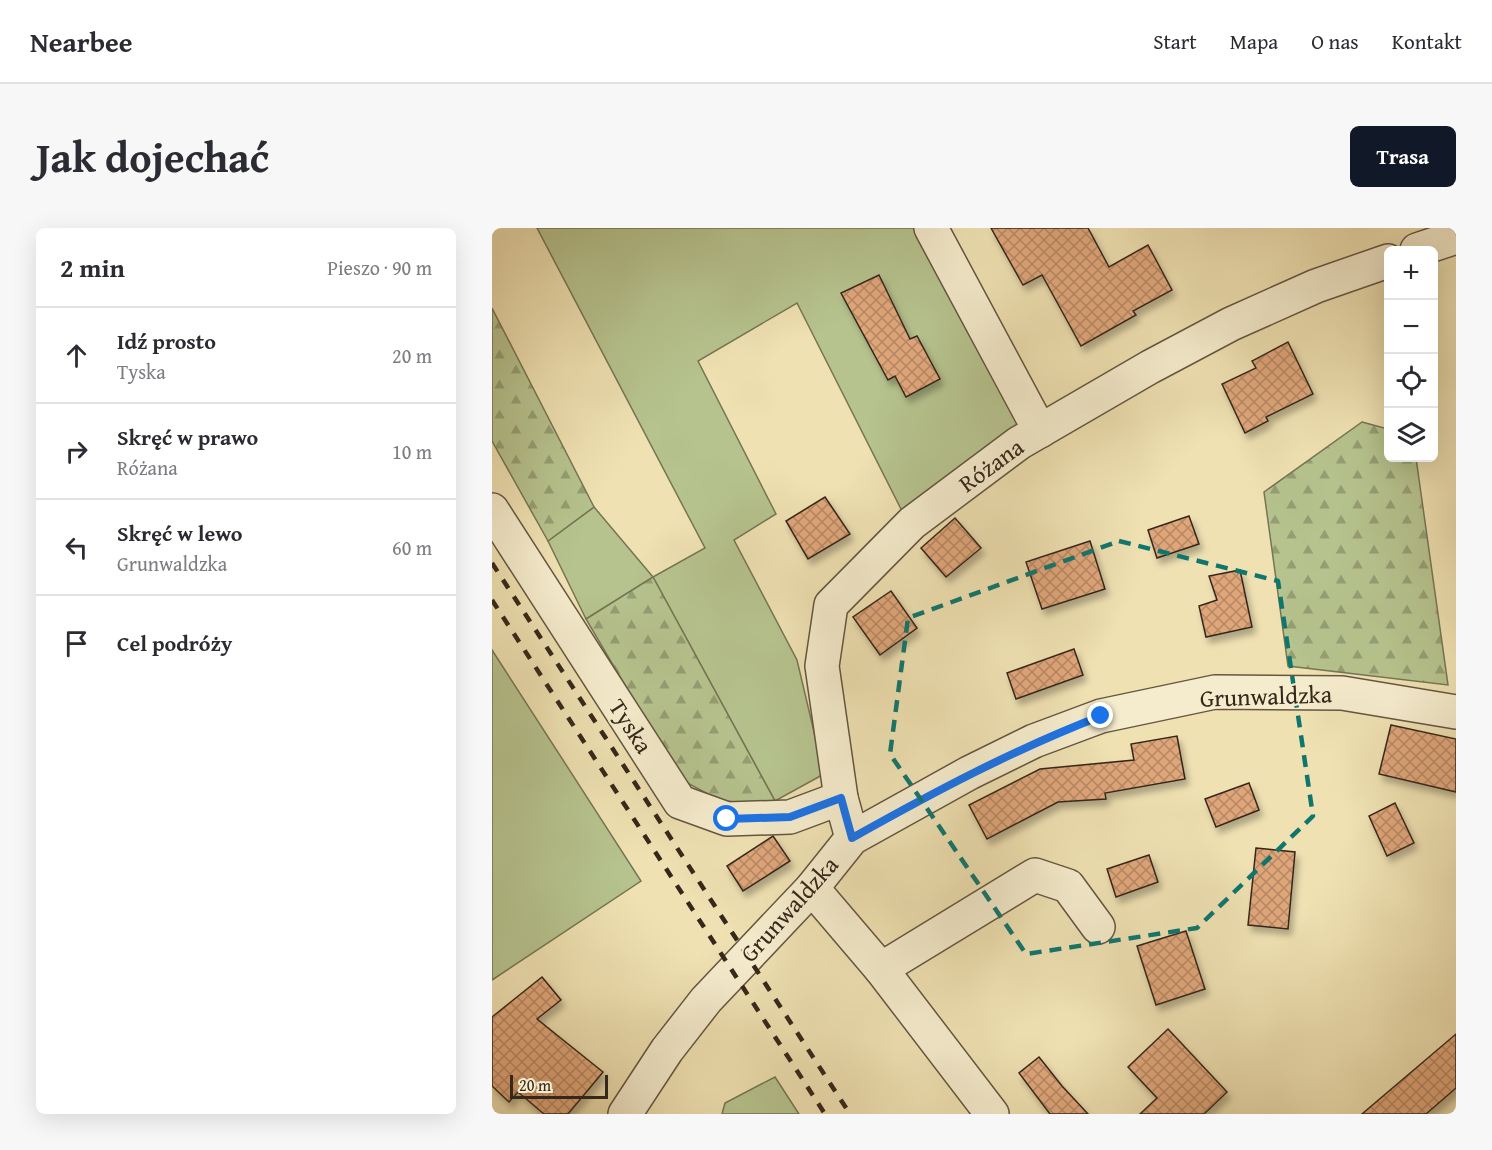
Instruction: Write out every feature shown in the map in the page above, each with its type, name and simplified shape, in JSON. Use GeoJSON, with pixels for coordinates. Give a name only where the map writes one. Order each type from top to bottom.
{"type":"FeatureCollection","features":[{"type":"Feature","properties":{"kind":"street"},"geometry":{"type":"LineString","coordinates":[[931,228],[1040,431]]}},
{"type":"Feature","properties":{"kind":"street"},"geometry":{"type":"LineString","coordinates":[[1429,246],[1456,237]]}},
{"type":"Feature","properties":{"kind":"street","name":"Różana"},"geometry":{"type":"LineString","coordinates":[[852,838],[841,798],[822,666],[831,605],[912,523],[1019,443],[1150,367],[1231,324],[1316,286],[1384,263]]}},
{"type":"Feature","properties":{"kind":"street","name":"Tyska"},"geometry":{"type":"LineString","coordinates":[[492,510],[680,802],[727,819],[790,817],[841,798]]}},
{"type":"Feature","properties":{"kind":"street","name":"Grunwaldzka"},"geometry":{"type":"LineString","coordinates":[[625,1114],[668,1050],[706,1000],[812,888],[852,838],[969,773],[1034,741],[1101,716],[1215,692],[1342,693],[1456,712]]}},
{"type":"Feature","properties":{"kind":"street"},"geometry":{"type":"LineString","coordinates":[[881,969],[1035,875],[1068,886],[1098,927]]}},
{"type":"Feature","properties":{"kind":"street"},"geometry":{"type":"LineString","coordinates":[[812,888],[881,969],[992,1114]]}},
{"type":"Feature","properties":{"kind":"highlighted area"},"geometry":{"type":"Polygon","coordinates":[[[1119,541],[1278,581],[1313,816],[1197,928],[1026,954],[890,754],[908,618],[1119,541]]]}},
{"type":"Feature","properties":{"kind":"green space"},"geometry":{"type":"Polygon","coordinates":[[[537,228],[924,228],[1023,422],[903,513],[797,303],[698,361],[776,514],[734,540],[797,660],[824,774],[775,801],[653,577],[705,548],[537,228]]]}},
{"type":"Feature","properties":{"kind":"green space"},"geometry":{"type":"Polygon","coordinates":[[[492,308],[594,507],[548,541],[492,441],[492,308]]]}},
{"type":"Feature","properties":{"kind":"green space"},"geometry":{"type":"Polygon","coordinates":[[[1362,422],[1384,428],[1384,462],[1417,462],[1448,685],[1288,666],[1264,492],[1362,422]]]}},
{"type":"Feature","properties":{"kind":"green space"},"geometry":{"type":"Polygon","coordinates":[[[594,507],[653,577],[586,619],[548,541],[594,507]]]}},
{"type":"Feature","properties":{"kind":"green space"},"geometry":{"type":"Polygon","coordinates":[[[653,577],[775,801],[730,806],[680,779],[586,619],[653,577]]]}},
{"type":"Feature","properties":{"kind":"green space"},"geometry":{"type":"Polygon","coordinates":[[[492,650],[641,881],[492,980],[492,650]]]}},
{"type":"Feature","properties":{"kind":"green space"},"geometry":{"type":"Polygon","coordinates":[[[775,1077],[799,1114],[722,1114],[725,1103],[775,1077]]]}},
{"type":"Feature","properties":{"kind":"building"},"geometry":{"type":"Polygon","coordinates":[[[991,228],[1088,228],[1109,267],[1148,245],[1172,290],[1133,311],[1136,315],[1081,346],[1042,275],[1023,285],[991,228]]]}},
{"type":"Feature","properties":{"kind":"building"},"geometry":{"type":"Polygon","coordinates":[[[879,275],[910,339],[917,336],[940,379],[906,397],[895,376],[888,380],[841,293],[879,275]]]}},
{"type":"Feature","properties":{"kind":"building"},"geometry":{"type":"Polygon","coordinates":[[[1288,342],[1313,394],[1266,417],[1268,421],[1245,433],[1222,384],[1256,368],[1252,361],[1288,342]]]}},
{"type":"Feature","properties":{"kind":"building"},"geometry":{"type":"Polygon","coordinates":[[[825,497],[850,534],[808,559],[786,521],[825,497]]]}},
{"type":"Feature","properties":{"kind":"building"},"geometry":{"type":"Polygon","coordinates":[[[1189,516],[1199,544],[1157,558],[1148,530],[1189,516]]]}},
{"type":"Feature","properties":{"kind":"building"},"geometry":{"type":"Polygon","coordinates":[[[955,518],[981,548],[946,577],[921,548],[955,518]]]}},
{"type":"Feature","properties":{"kind":"building"},"geometry":{"type":"Polygon","coordinates":[[[1090,541],[1105,589],[1042,609],[1026,562],[1090,541]]]}},
{"type":"Feature","properties":{"kind":"building"},"geometry":{"type":"Polygon","coordinates":[[[1240,570],[1252,627],[1206,637],[1199,606],[1217,600],[1209,576],[1240,570]]]}},
{"type":"Feature","properties":{"kind":"building"},"geometry":{"type":"Polygon","coordinates":[[[891,591],[917,628],[880,655],[853,617],[891,591]]]}},
{"type":"Feature","properties":{"kind":"building"},"geometry":{"type":"Polygon","coordinates":[[[1074,649],[1083,675],[1016,699],[1007,673],[1074,649]]]}},
{"type":"Feature","properties":{"kind":"building"},"geometry":{"type":"Polygon","coordinates":[[[1391,725],[1456,739],[1456,792],[1379,774],[1391,725]]]}},
{"type":"Feature","properties":{"kind":"building"},"geometry":{"type":"Polygon","coordinates":[[[1177,736],[1185,779],[1105,793],[1106,799],[1058,802],[987,839],[969,805],[1040,769],[1134,760],[1131,744],[1177,736]]]}},
{"type":"Feature","properties":{"kind":"building"},"geometry":{"type":"Polygon","coordinates":[[[1249,783],[1259,810],[1216,827],[1205,799],[1249,783]]]}},
{"type":"Feature","properties":{"kind":"building"},"geometry":{"type":"Polygon","coordinates":[[[1395,803],[1414,843],[1387,856],[1369,816],[1395,803]]]}},
{"type":"Feature","properties":{"kind":"building"},"geometry":{"type":"Polygon","coordinates":[[[773,836],[790,861],[743,891],[727,866],[773,836]]]}},
{"type":"Feature","properties":{"kind":"building"},"geometry":{"type":"Polygon","coordinates":[[[1256,848],[1295,852],[1288,929],[1248,925],[1256,848]]]}},
{"type":"Feature","properties":{"kind":"building"},"geometry":{"type":"Polygon","coordinates":[[[1149,855],[1158,882],[1116,897],[1107,869],[1149,855]]]}},
{"type":"Feature","properties":{"kind":"building"},"geometry":{"type":"Polygon","coordinates":[[[1186,931],[1205,989],[1156,1005],[1137,946],[1186,931]]]}},
{"type":"Feature","properties":{"kind":"building"},"geometry":{"type":"Polygon","coordinates":[[[542,977],[561,1000],[537,1019],[603,1072],[568,1114],[544,1114],[518,1092],[509,1102],[492,1086],[492,1017],[542,977]]]}},
{"type":"Feature","properties":{"kind":"building"},"geometry":{"type":"Polygon","coordinates":[[[1168,1029],[1227,1092],[1204,1114],[1140,1114],[1157,1098],[1128,1067],[1168,1029]]]}},
{"type":"Feature","properties":{"kind":"building"},"geometry":{"type":"Polygon","coordinates":[[[1456,1034],[1456,1088],[1426,1114],[1362,1114],[1456,1034]]]}},
{"type":"Feature","properties":{"kind":"building"},"geometry":{"type":"Polygon","coordinates":[[[1039,1057],[1088,1114],[1050,1114],[1019,1073],[1039,1057]]]}},
{"type":"Feature","properties":{"kind":"railway"},"geometry":{"type":"LineString","coordinates":[[492,563],[850,1114]]}},
{"type":"Feature","properties":{"kind":"railway"},"geometry":{"type":"LineString","coordinates":[[492,600],[825,1114]]}},
{"type":"Feature","properties":{"kind":"route"},"geometry":{"type":"LineString","coordinates":[[727,819],[790,817],[841,798],[852,838],[969,773],[1034,741],[1101,716]]}}]}
